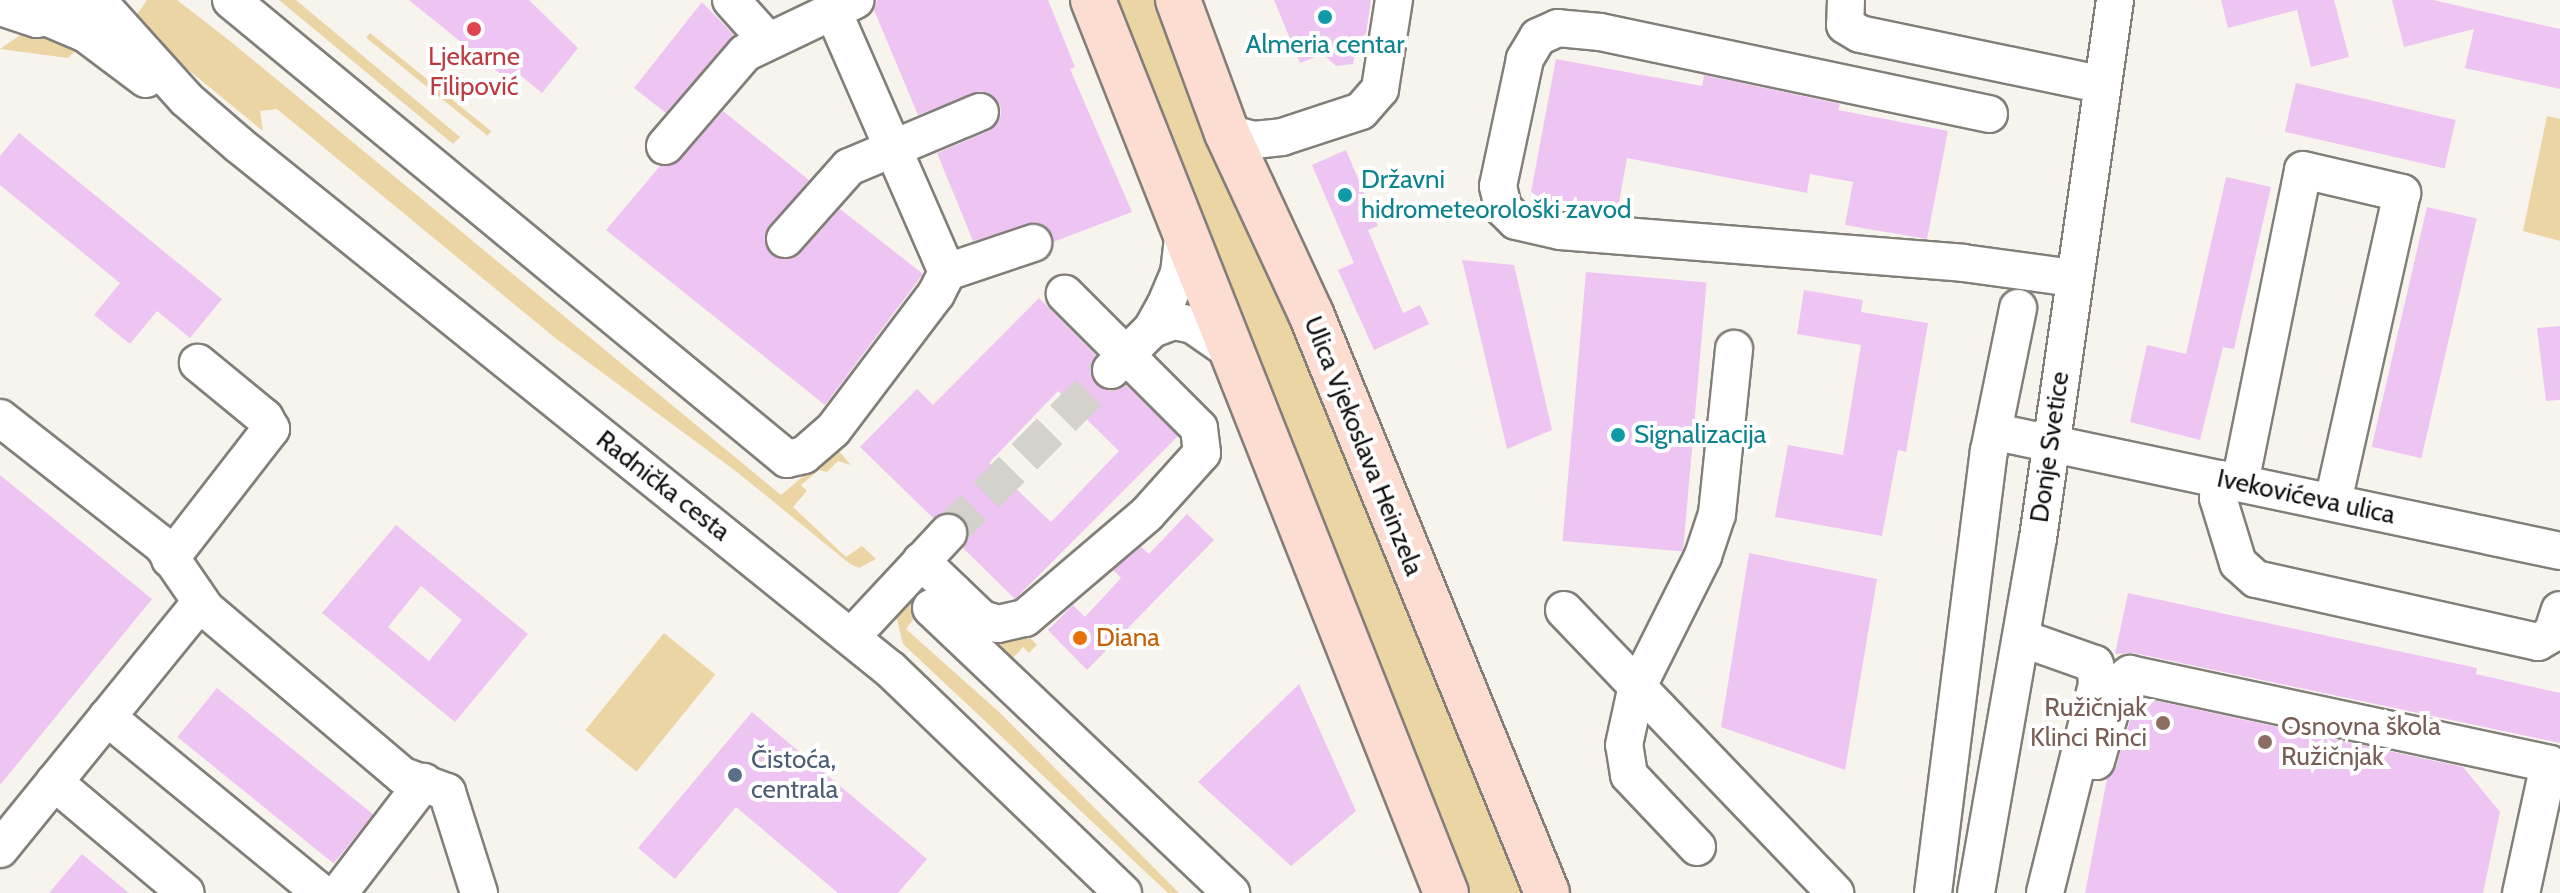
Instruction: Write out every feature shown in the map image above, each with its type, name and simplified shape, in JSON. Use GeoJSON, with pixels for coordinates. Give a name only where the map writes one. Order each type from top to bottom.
{"type":"FeatureCollection","features":[{"type":"Feature","properties":{"kind":"main road"},"geometry":{"type":"LineString","coordinates":[[1093,0],[1446,893]]}},
{"type":"Feature","properties":{"kind":"main road","name":"Ulica Vjekoslava Heinzela"},"geometry":{"type":"LineString","coordinates":[[1178,0],[1227,133],[1311,314],[1547,893]]}},
{"type":"Feature","properties":{"kind":"street"},"geometry":{"type":"LineString","coordinates":[[18,20],[82,0]]}},
{"type":"Feature","properties":{"kind":"street","name":"Radnička cesta"},"geometry":{"type":"LineString","coordinates":[[97,0],[186,99],[392,270],[852,636],[1123,893]]}},
{"type":"Feature","properties":{"kind":"street"},"geometry":{"type":"LineString","coordinates":[[231,0],[787,459],[804,455],[833,430],[936,294],[947,272],[1033,243]]}},
{"type":"Feature","properties":{"kind":"street"},"geometry":{"type":"LineString","coordinates":[[731,0],[767,40]]}},
{"type":"Feature","properties":{"kind":"street"},"geometry":{"type":"LineString","coordinates":[[1227,133],[1254,140],[1282,137],[1361,111],[1380,89],[1394,0]]}},
{"type":"Feature","properties":{"kind":"street"},"geometry":{"type":"LineString","coordinates":[[1846,0],[1845,25],[1860,34],[2100,84]]}},
{"type":"Feature","properties":{"kind":"street","name":"Donje Svetice"},"geometry":{"type":"LineString","coordinates":[[1976,893],[2052,443],[2100,84],[2115,0]]}},
{"type":"Feature","properties":{"kind":"street"},"geometry":{"type":"LineString","coordinates":[[665,146],[745,53],[845,5],[896,147],[947,272]]}},
{"type":"Feature","properties":{"kind":"street","name":"Radnička cesta"},"geometry":{"type":"LineString","coordinates":[[18,20],[75,27],[136,73],[186,99]]}},
{"type":"Feature","properties":{"kind":"street"},"geometry":{"type":"LineString","coordinates":[[1989,114],[1600,32],[1558,28],[1538,37],[1525,59],[1498,186],[1503,208],[1516,221],[1560,231],[1963,263],[2073,278]]}},
{"type":"Feature","properties":{"kind":"street"},"geometry":{"type":"LineString","coordinates":[[785,239],[835,177],[896,147],[980,112]]}},
{"type":"Feature","properties":{"kind":"street"},"geometry":{"type":"LineString","coordinates":[[2333,502],[2402,193],[2303,170],[2230,481],[2218,498],[2238,563],[2256,579],[2538,642],[2552,634],[2560,610]]}},
{"type":"Feature","properties":{"kind":"street"},"geometry":{"type":"LineString","coordinates":[[1119,362],[1152,329],[1179,273],[1184,229]]}},
{"type":"Feature","properties":{"kind":"street"},"geometry":{"type":"LineString","coordinates":[[921,561],[982,619],[1009,624],[1031,614],[1180,481],[1202,453],[1204,440],[1119,362],[1065,294]]}},
{"type":"Feature","properties":{"kind":"street"},"geometry":{"type":"LineString","coordinates":[[1933,893],[1989,451],[1996,432],[2018,308]]}},
{"type":"Feature","properties":{"kind":"street"},"geometry":{"type":"LineString","coordinates":[[1152,329],[1174,321],[1193,325],[1233,353]]}},
{"type":"Feature","properties":{"kind":"street"},"geometry":{"type":"LineString","coordinates":[[1697,847],[1629,775],[1624,745],[1636,690],[1703,556],[1717,514],[1734,349]]}},
{"type":"Feature","properties":{"kind":"street"},"geometry":{"type":"LineString","coordinates":[[170,559],[271,429],[265,418],[198,363]]}},
{"type":"Feature","properties":{"kind":"street"},"geometry":{"type":"LineString","coordinates":[[0,418],[162,545],[201,602],[403,776],[447,792],[479,893]]}},
{"type":"Feature","properties":{"kind":"street","name":"Ivekovićeva ulica"},"geometry":{"type":"LineString","coordinates":[[1996,432],[2560,551]]}},
{"type":"Feature","properties":{"kind":"street"},"geometry":{"type":"LineString","coordinates":[[852,636],[948,533]]}},
{"type":"Feature","properties":{"kind":"street"},"geometry":{"type":"LineString","coordinates":[[0,849],[201,602]]}},
{"type":"Feature","properties":{"kind":"street"},"geometry":{"type":"LineString","coordinates":[[931,608],[1231,893]]}},
{"type":"Feature","properties":{"kind":"street"},"geometry":{"type":"LineString","coordinates":[[1564,610],[1636,690],[1835,893]]}},
{"type":"Feature","properties":{"kind":"street"},"geometry":{"type":"LineString","coordinates":[[2021,638],[2095,664],[2097,684],[2045,893]]}},
{"type":"Feature","properties":{"kind":"street"},"geometry":{"type":"LineString","coordinates":[[2080,758],[2096,761],[2119,682],[2130,674],[2549,764],[2521,893]]}},
{"type":"Feature","properties":{"kind":"street"},"geometry":{"type":"LineString","coordinates":[[107,717],[321,893]]}},
{"type":"Feature","properties":{"kind":"street"},"geometry":{"type":"LineString","coordinates":[[54,782],[186,893]]}},
{"type":"Feature","properties":{"kind":"street"},"geometry":{"type":"LineString","coordinates":[[339,893],[424,782]]}},
{"type":"Feature","properties":{"kind":"shaded area"},"geometry":{"type":"Polygon","coordinates":[[[147,0],[177,0],[230,41],[781,495],[836,448],[851,465],[838,461],[827,472],[819,470],[801,485],[807,491],[793,507],[846,557],[862,546],[876,559],[859,568],[850,564],[737,472],[554,337],[277,109],[260,111],[263,131],[131,23],[147,0]]]}},
{"type":"Feature","properties":{"kind":"shaded area"},"geometry":{"type":"Polygon","coordinates":[[[279,0],[296,0],[460,137],[453,144],[279,0]]]}},
{"type":"Feature","properties":{"kind":"shaded area"},"geometry":{"type":"Polygon","coordinates":[[[1116,0],[1155,0],[1533,893],[1469,893],[1116,0]]]}},
{"type":"Feature","properties":{"kind":"shaded area"},"geometry":{"type":"Polygon","coordinates":[[[26,31],[80,46],[68,58],[0,49],[26,31]]]}},
{"type":"Feature","properties":{"kind":"shaded area"},"geometry":{"type":"Polygon","coordinates":[[[370,33],[491,131],[487,136],[366,38],[370,33]]]}},
{"type":"Feature","properties":{"kind":"shaded area"},"geometry":{"type":"Polygon","coordinates":[[[2547,116],[2560,119],[2560,241],[2523,231],[2547,116]]]}},
{"type":"Feature","properties":{"kind":"shaded area"},"geometry":{"type":"Polygon","coordinates":[[[918,589],[1021,629],[1037,645],[1029,653],[1023,647],[1010,661],[916,616],[906,629],[999,712],[1179,893],[1168,893],[903,644],[896,615],[918,589]]]}},
{"type":"Feature","properties":{"kind":"shaded area"},"geometry":{"type":"Polygon","coordinates":[[[664,633],[715,675],[637,772],[585,730],[664,633]]]}},
{"type":"Feature","properties":{"kind":"building"},"geometry":{"type":"Polygon","coordinates":[[[409,0],[529,0],[578,48],[542,93],[520,75],[513,84],[409,0]]]}},
{"type":"Feature","properties":{"kind":"building"},"geometry":{"type":"Polygon","coordinates":[[[877,0],[1048,0],[1075,67],[1070,69],[1132,212],[1053,242],[1047,228],[1036,222],[973,241],[937,153],[989,131],[1001,115],[1000,105],[982,91],[918,115],[874,10],[877,0]]]}},
{"type":"Feature","properties":{"kind":"building","name":"Almeria centar"},"geometry":{"type":"Polygon","coordinates":[[[1274,0],[1371,0],[1366,34],[1358,38],[1353,64],[1336,66],[1323,54],[1300,63],[1274,0]]]}},
{"type":"Feature","properties":{"kind":"building"},"geometry":{"type":"Polygon","coordinates":[[[2221,0],[2334,0],[2349,57],[2311,67],[2297,10],[2228,28],[2221,0]]]}},
{"type":"Feature","properties":{"kind":"building"},"geometry":{"type":"Polygon","coordinates":[[[2392,0],[2433,0],[2560,29],[2560,89],[2465,68],[2474,29],[2404,47],[2392,0]]]}},
{"type":"Feature","properties":{"kind":"building"},"geometry":{"type":"Polygon","coordinates":[[[702,2],[734,35],[666,113],[634,88],[702,2]]]}},
{"type":"Feature","properties":{"kind":"building"},"geometry":{"type":"Polygon","coordinates":[[[1556,59],[1702,86],[1704,75],[1840,104],[1838,110],[1948,131],[1927,239],[1845,225],[1853,182],[1810,174],[1807,193],[1627,158],[1617,214],[1530,197],[1556,59]]]}},
{"type":"Feature","properties":{"kind":"building"},"geometry":{"type":"Polygon","coordinates":[[[2296,83],[2456,120],[2445,169],[2285,132],[2296,83]]]}},
{"type":"Feature","properties":{"kind":"building"},"geometry":{"type":"Polygon","coordinates":[[[723,111],[809,180],[765,234],[772,255],[791,259],[800,253],[840,209],[923,274],[825,405],[606,230],[660,166],[680,160],[723,111]]]}},
{"type":"Feature","properties":{"kind":"building"},"geometry":{"type":"Polygon","coordinates":[[[19,133],[222,299],[190,338],[157,311],[130,344],[94,315],[120,283],[0,185],[0,156],[19,133]]]}},
{"type":"Feature","properties":{"kind":"building"},"geometry":{"type":"Polygon","coordinates":[[[1346,150],[1378,226],[1368,230],[1403,313],[1420,305],[1429,324],[1374,350],[1338,270],[1354,263],[1312,165],[1346,150]]]}},
{"type":"Feature","properties":{"kind":"building"},"geometry":{"type":"Polygon","coordinates":[[[2226,177],[2271,187],[2234,349],[2223,347],[2200,440],[2130,422],[2147,345],[2186,354],[2226,177]]]}},
{"type":"Feature","properties":{"kind":"building"},"geometry":{"type":"Polygon","coordinates":[[[2427,207],[2477,218],[2421,458],[2372,447],[2427,207]]]}},
{"type":"Feature","properties":{"kind":"building"},"geometry":{"type":"Polygon","coordinates":[[[1462,260],[1514,265],[1552,430],[1507,449],[1462,260]]]}},
{"type":"Feature","properties":{"kind":"building","name":"Signalizacija"},"geometry":{"type":"Polygon","coordinates":[[[1586,272],[1707,283],[1683,552],[1562,541],[1586,272]]]}},
{"type":"Feature","properties":{"kind":"building"},"geometry":{"type":"Polygon","coordinates":[[[1804,290],[1863,300],[1861,312],[1928,323],[1906,452],[1898,450],[1882,536],[1775,517],[1788,445],[1843,455],[1861,345],[1797,334],[1804,290]]]}},
{"type":"Feature","properties":{"kind":"building"},"geometry":{"type":"Polygon","coordinates":[[[1039,298],[1096,355],[1091,375],[1097,385],[1116,390],[1126,385],[1178,436],[1015,599],[963,548],[969,537],[963,518],[952,512],[933,518],[860,447],[917,389],[933,405],[1039,298]],[[1058,391],[989,463],[1051,522],[1119,451],[1058,391]]]}},
{"type":"Feature","properties":{"kind":"building"},"geometry":{"type":"Polygon","coordinates":[[[2560,326],[2560,400],[2546,401],[2537,328],[2560,326]]]}},
{"type":"Feature","properties":{"kind":"building"},"geometry":{"type":"Polygon","coordinates":[[[0,475],[152,599],[0,785],[0,475]]]}},
{"type":"Feature","properties":{"kind":"building"},"geometry":{"type":"Polygon","coordinates":[[[1187,514],[1214,540],[1087,670],[1048,630],[1073,605],[1085,617],[1121,578],[1113,570],[1141,547],[1149,554],[1187,514]]]}},
{"type":"Feature","properties":{"kind":"building"},"geometry":{"type":"Polygon","coordinates":[[[396,525],[528,634],[455,722],[322,613],[396,525]],[[421,586],[388,627],[429,661],[462,620],[421,586]]]}},
{"type":"Feature","properties":{"kind":"building"},"geometry":{"type":"Polygon","coordinates":[[[1749,553],[1877,579],[1845,770],[1721,727],[1749,553]]]}},
{"type":"Feature","properties":{"kind":"building"},"geometry":{"type":"Polygon","coordinates":[[[2128,593],[2477,668],[2476,674],[2560,693],[2560,743],[2134,653],[2115,654],[2128,593]]]}},
{"type":"Feature","properties":{"kind":"building"},"geometry":{"type":"Polygon","coordinates":[[[1299,684],[1356,811],[1291,866],[1198,782],[1299,684]]]}},
{"type":"Feature","properties":{"kind":"building"},"geometry":{"type":"Polygon","coordinates":[[[217,688],[373,814],[334,863],[177,737],[217,688]]]}},
{"type":"Feature","properties":{"kind":"building"},"geometry":{"type":"Polygon","coordinates":[[[2143,698],[2463,767],[2500,812],[2483,893],[2085,893],[2107,779],[2116,767],[2132,714],[2143,698]]]}},
{"type":"Feature","properties":{"kind":"building"},"geometry":{"type":"Polygon","coordinates":[[[752,712],[927,859],[898,893],[838,893],[736,807],[675,879],[638,848],[752,712]]]}},
{"type":"Feature","properties":{"kind":"building"},"geometry":{"type":"Polygon","coordinates":[[[82,854],[129,893],[49,893],[82,854]]]}},
{"type":"Feature","properties":{"kind":"tunnel"},"geometry":{"type":"LineString","coordinates":[[948,533],[1111,370]]}},
{"type":"Feature","properties":{"kind":"place","name":"Almeria centar"},"geometry":{"type":"Point","coordinates":[1325,17]}},
{"type":"Feature","properties":{"kind":"place","name":"Ljekarne Filipović"},"geometry":{"type":"Point","coordinates":[474,29]}},
{"type":"Feature","properties":{"kind":"place","name":"Državni hidrometeorološki zavod"},"geometry":{"type":"Point","coordinates":[1345,195]}},
{"type":"Feature","properties":{"kind":"place","name":"Signalizacija"},"geometry":{"type":"Point","coordinates":[1618,435]}},
{"type":"Feature","properties":{"kind":"place","name":"Diana"},"geometry":{"type":"Point","coordinates":[1080,638]}},
{"type":"Feature","properties":{"kind":"place","name":"Ružičnjak Klinci Rinci"},"geometry":{"type":"Point","coordinates":[2163,723]}},
{"type":"Feature","properties":{"kind":"place","name":"Osnovna škola Ružičnjak"},"geometry":{"type":"Point","coordinates":[2265,742]}},
{"type":"Feature","properties":{"kind":"place","name":"Čistoća, centrala"},"geometry":{"type":"Point","coordinates":[735,775]}}]}
